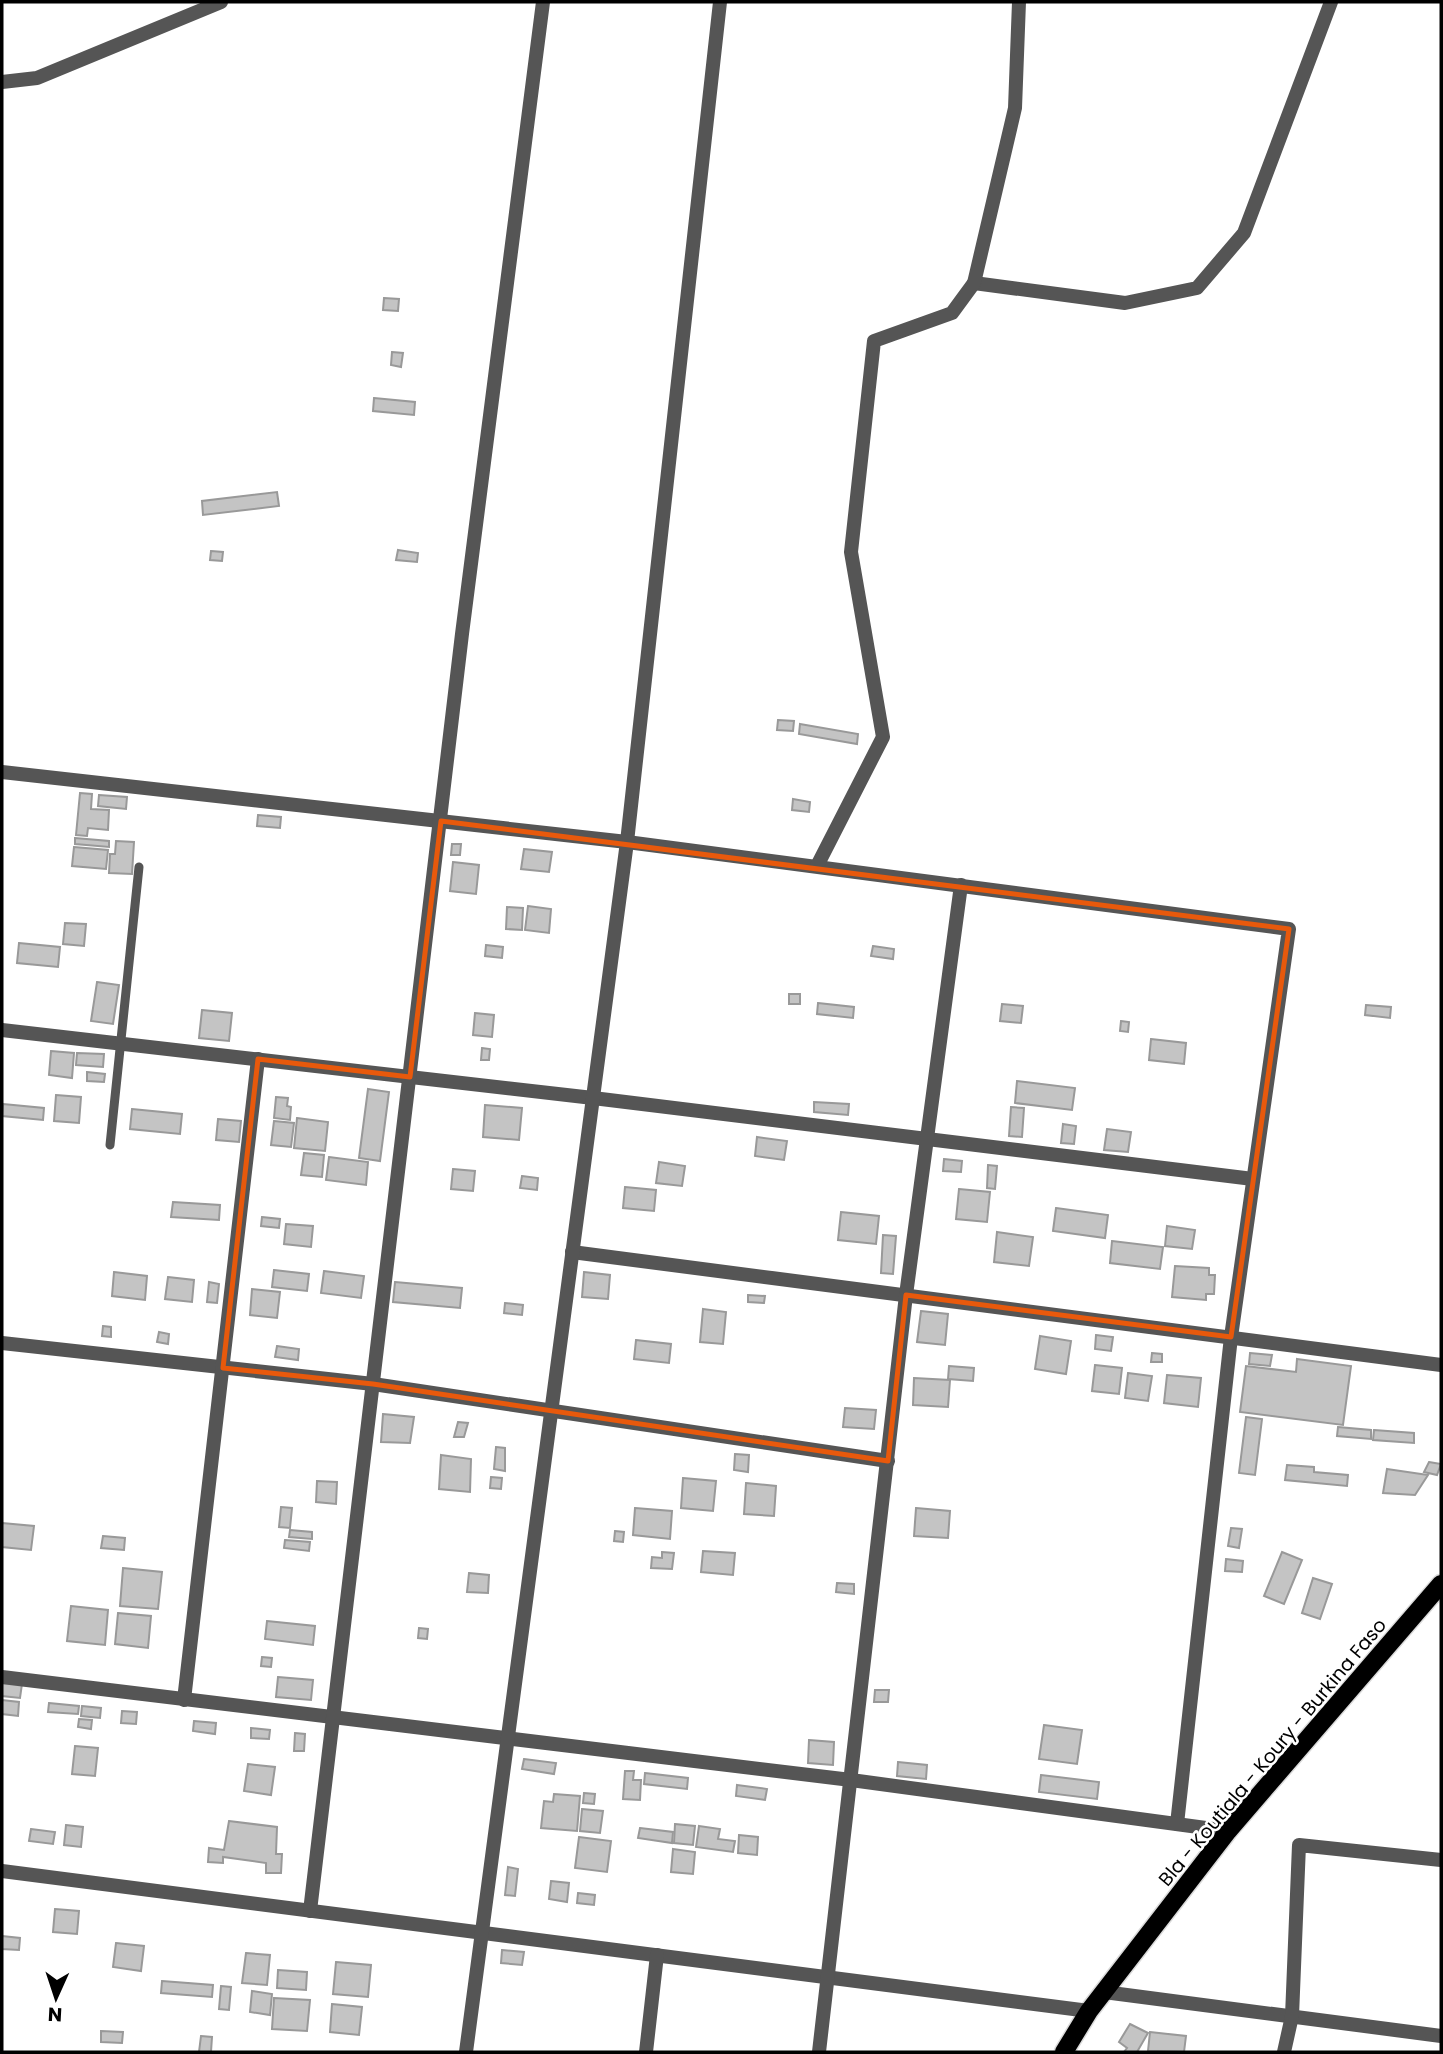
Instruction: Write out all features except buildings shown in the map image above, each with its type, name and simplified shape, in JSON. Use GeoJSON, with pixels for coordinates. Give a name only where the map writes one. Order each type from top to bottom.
{"type":"FeatureCollection","features":[{"type":"Feature","properties":{"kind":"main road","name":"Bla - Koutiala - Koury - Burkina Faso"},"geometry":{"type":"LineString","coordinates":[[1064,2052],[1104,1992],[1228,1831],[1441,1584]]}},
{"type":"Feature","properties":{"kind":"street"},"geometry":{"type":"LineString","coordinates":[[2,82],[37,78],[221,2]]}},
{"type":"Feature","properties":{"kind":"street"},"geometry":{"type":"LineString","coordinates":[[310,1911],[542,2]]}},
{"type":"Feature","properties":{"kind":"street"},"geometry":{"type":"LineString","coordinates":[[466,2052],[626,842],[720,2]]}},
{"type":"Feature","properties":{"kind":"street"},"geometry":{"type":"LineString","coordinates":[[817,866],[883,737],[851,552],[874,341],[952,313],[974,283],[1015,108],[1019,2]]}},
{"type":"Feature","properties":{"kind":"street"},"geometry":{"type":"LineString","coordinates":[[974,283],[1125,303],[1197,288],[1244,233],[1331,2]]}},
{"type":"Feature","properties":{"kind":"street"},"geometry":{"type":"LineString","coordinates":[[2,772],[626,842],[1289,929],[1231,1337],[1177,1824]]}},
{"type":"Feature","properties":{"kind":"street"},"geometry":{"type":"LineString","coordinates":[[819,2052],[906,1295],[961,885]]}},
{"type":"Feature","properties":{"kind":"street"},"geometry":{"type":"LineString","coordinates":[[2,1030],[593,1098],[1253,1179]]}},
{"type":"Feature","properties":{"kind":"street"},"geometry":{"type":"LineString","coordinates":[[184,1700],[258,1059]]}},
{"type":"Feature","properties":{"kind":"street"},"geometry":{"type":"LineString","coordinates":[[572,1252],[1441,1365]]}},
{"type":"Feature","properties":{"kind":"street"},"geometry":{"type":"LineString","coordinates":[[2,1343],[373,1384],[888,1461]]}},
{"type":"Feature","properties":{"kind":"street"},"geometry":{"type":"LineString","coordinates":[[2,1678],[851,1780],[1228,1831]]}},
{"type":"Feature","properties":{"kind":"street"},"geometry":{"type":"LineString","coordinates":[[1284,2052],[1292,2016],[1299,1845],[1441,1860]]}},
{"type":"Feature","properties":{"kind":"street"},"geometry":{"type":"LineString","coordinates":[[2,1871],[1090,2011]]}},
{"type":"Feature","properties":{"kind":"street"},"geometry":{"type":"LineString","coordinates":[[646,2052],[657,1955]]}},
{"type":"Feature","properties":{"kind":"street"},"geometry":{"type":"LineString","coordinates":[[1104,1992],[1441,2036]]}},
{"type":"Feature","properties":{"kind":"lane"},"geometry":{"type":"LineString","coordinates":[[110,1145],[139,867]]}},
{"type":"Feature","properties":{"kind":"highlighted area"},"geometry":{"type":"Polygon","coordinates":[[[441,821],[1289,929],[1231,1337],[906,1295],[888,1461],[373,1384],[223,1368],[258,1059],[410,1077],[441,821]]]}}]}
